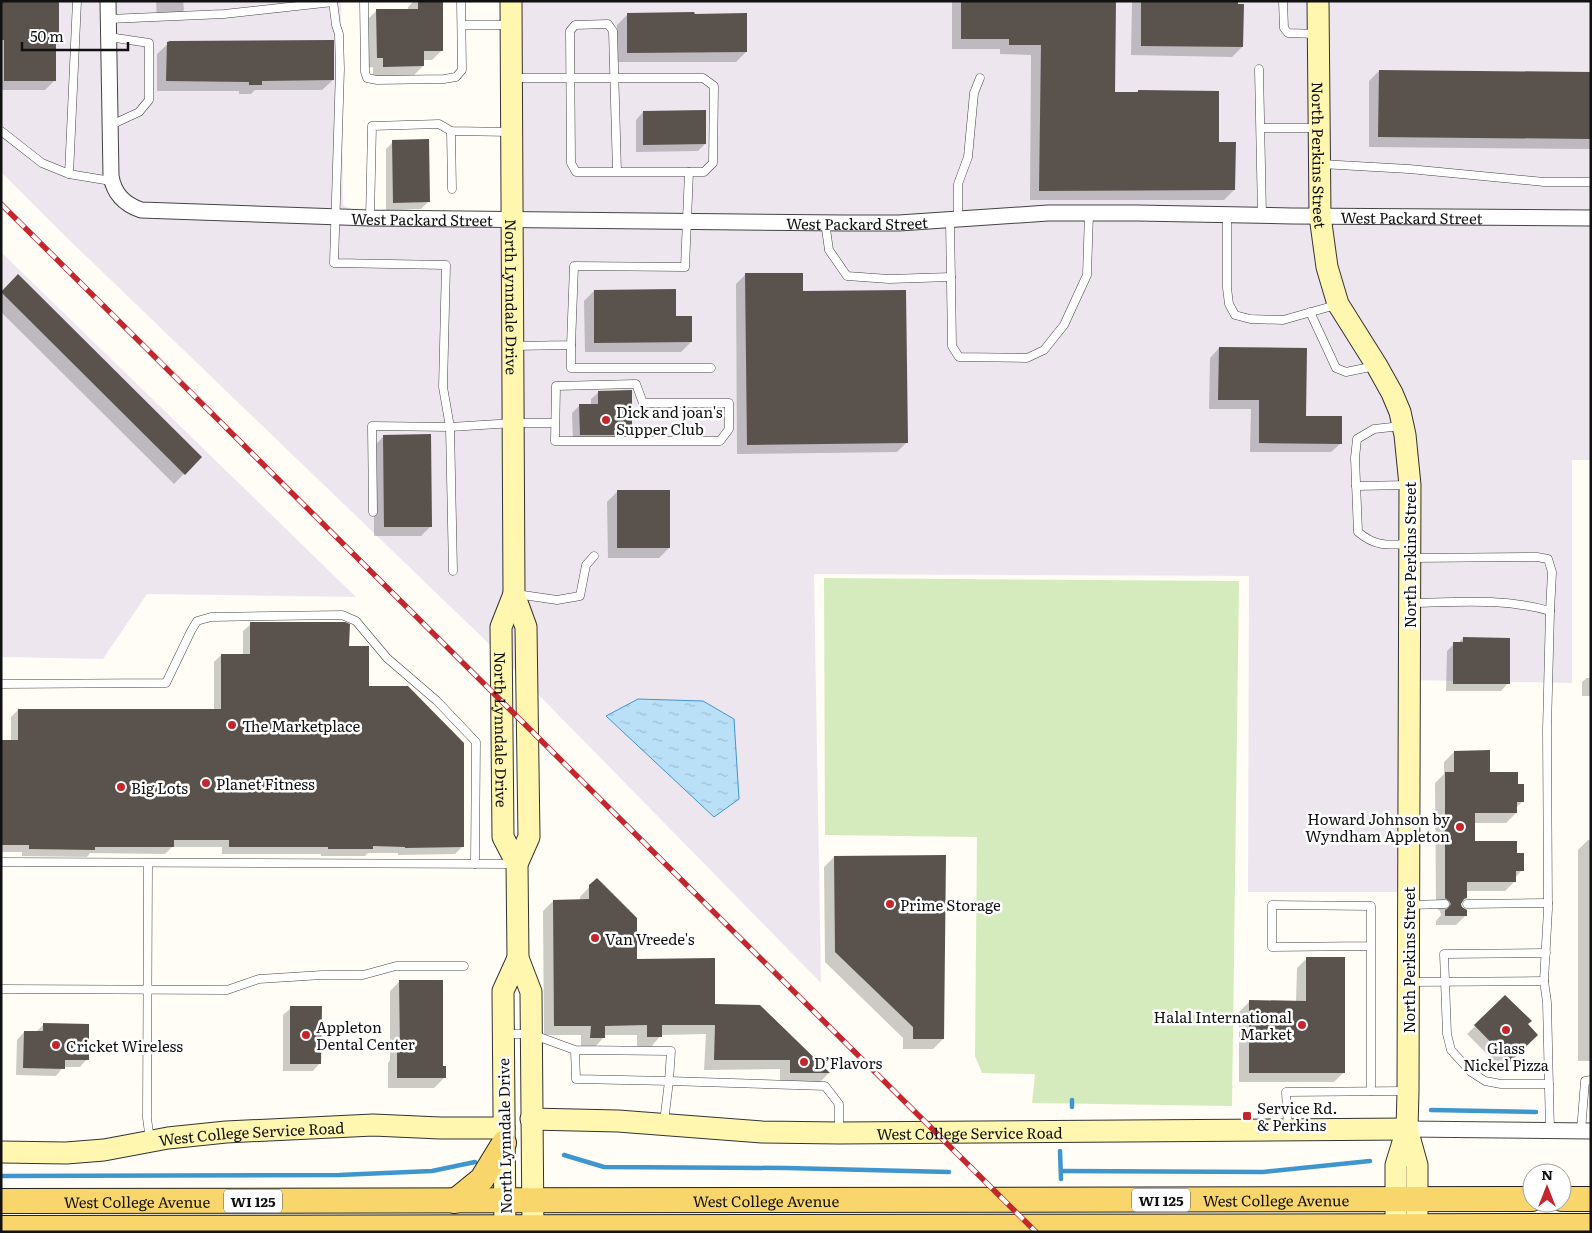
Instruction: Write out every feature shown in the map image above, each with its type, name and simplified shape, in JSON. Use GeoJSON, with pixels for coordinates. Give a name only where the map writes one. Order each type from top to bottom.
{"type":"FeatureCollection","features":[{"type":"Feature","properties":{"kind":"main road"},"geometry":{"type":"LineString","coordinates":[[455,1201],[482,1179],[504,1136]]}},
{"type":"Feature","properties":{"kind":"main road","name":"West College Avenue"},"geometry":{"type":"LineString","coordinates":[[1,1201],[505,1202],[1522,1199]]}},
{"type":"Feature","properties":{"kind":"main road"},"geometry":{"type":"LineString","coordinates":[[1572,1199],[1591,1199]]}},
{"type":"Feature","properties":{"kind":"main road","name":"West College Avenue"},"geometry":{"type":"LineString","coordinates":[[1,1228],[29,1230],[1406,1230],[1591,1226]]}},
{"type":"Feature","properties":{"kind":"street"},"geometry":{"type":"LineString","coordinates":[[108,1],[111,181]]}},
{"type":"Feature","properties":{"kind":"street","name":"North Lynndale Drive"},"geometry":{"type":"LineString","coordinates":[[511,1],[514,594],[526,627],[529,837],[517,864],[518,958],[531,992],[533,1230]]}},
{"type":"Feature","properties":{"kind":"street","name":"North Perkins Street"},"geometry":{"type":"LineString","coordinates":[[1318,1],[1320,216],[1327,267],[1338,304],[1392,393],[1400,412],[1408,457],[1410,485],[1407,1129]]}},
{"type":"Feature","properties":{"kind":"street","name":"West Packard Street"},"geometry":{"type":"LineString","coordinates":[[111,181],[115,192],[124,202],[132,207],[154,211],[370,218],[899,223],[1048,213],[1591,218]]}},
{"type":"Feature","properties":{"kind":"street","name":"North Lynndale Drive"},"geometry":{"type":"LineString","coordinates":[[505,1230],[503,991],[518,958]]}},
{"type":"Feature","properties":{"kind":"street","name":"West College Service Road"},"geometry":{"type":"LineString","coordinates":[[531,1119],[618,1121],[762,1132],[839,1133],[1407,1129],[1586,1131]]}},
{"type":"Feature","properties":{"kind":"street","name":"West College Service Road"},"geometry":{"type":"LineString","coordinates":[[1,1152],[66,1153],[104,1150],[226,1132],[364,1125],[440,1128],[504,1136]]}},
{"type":"Feature","properties":{"kind":"street"},"geometry":{"type":"LineString","coordinates":[[1406,1230],[1407,1200],[1417,1165],[1407,1129]]}},
{"type":"Feature","properties":{"kind":"lane"},"geometry":{"type":"LineString","coordinates":[[69,174],[77,1]]}},
{"type":"Feature","properties":{"kind":"lane"},"geometry":{"type":"LineString","coordinates":[[364,1],[365,72],[368,78],[372,79],[444,79],[456,77],[462,70],[461,1]]}},
{"type":"Feature","properties":{"kind":"lane"},"geometry":{"type":"LineString","coordinates":[[1283,1],[1284,28],[1288,33],[1318,34]]}},
{"type":"Feature","properties":{"kind":"lane"},"geometry":{"type":"LineString","coordinates":[[109,19],[224,14],[333,2],[339,34],[340,69],[334,263],[446,266],[443,387],[450,427],[453,571]]}},
{"type":"Feature","properties":{"kind":"lane"},"geometry":{"type":"LineString","coordinates":[[512,78],[570,78],[614,78],[703,78],[714,86],[713,162],[704,172],[689,172],[617,172],[576,172],[571,164],[570,78],[570,31],[575,25],[608,24],[613,31],[614,78],[617,172]]}},
{"type":"Feature","properties":{"kind":"lane"},"geometry":{"type":"LineString","coordinates":[[462,25],[512,26]]}},
{"type":"Feature","properties":{"kind":"lane"},"geometry":{"type":"LineString","coordinates":[[109,37],[150,43],[149,100],[139,112],[109,126]]}},
{"type":"Feature","properties":{"kind":"lane"},"geometry":{"type":"LineString","coordinates":[[1260,69],[1262,216]]}},
{"type":"Feature","properties":{"kind":"lane"},"geometry":{"type":"LineString","coordinates":[[980,78],[974,93],[968,157],[958,184],[954,220],[951,277],[952,346],[959,356],[1027,358],[1044,350],[1064,325],[1086,275],[1089,213]]}},
{"type":"Feature","properties":{"kind":"lane"},"geometry":{"type":"LineString","coordinates":[[370,218],[372,126],[439,124],[451,131],[512,132]]}},
{"type":"Feature","properties":{"kind":"lane"},"geometry":{"type":"LineString","coordinates":[[1261,128],[1319,128]]}},
{"type":"Feature","properties":{"kind":"lane"},"geometry":{"type":"LineString","coordinates":[[1,131],[42,163],[69,174],[111,181]]}},
{"type":"Feature","properties":{"kind":"lane"},"geometry":{"type":"LineString","coordinates":[[451,131],[452,189]]}},
{"type":"Feature","properties":{"kind":"lane"},"geometry":{"type":"LineString","coordinates":[[1320,164],[1409,169],[1544,182],[1591,182]]}},
{"type":"Feature","properties":{"kind":"lane"},"geometry":{"type":"LineString","coordinates":[[689,172],[685,267],[574,266],[571,368],[711,368]]}},
{"type":"Feature","properties":{"kind":"lane"},"geometry":{"type":"LineString","coordinates":[[1227,215],[1227,288],[1229,304],[1236,315],[1250,319],[1283,320],[1338,304]]}},
{"type":"Feature","properties":{"kind":"lane"},"geometry":{"type":"LineString","coordinates":[[825,222],[830,250],[847,276],[889,279],[951,277]]}},
{"type":"Feature","properties":{"kind":"lane"},"geometry":{"type":"LineString","coordinates":[[1310,312],[1336,368],[1346,372],[1377,366]]}},
{"type":"Feature","properties":{"kind":"lane"},"geometry":{"type":"LineString","coordinates":[[514,346],[571,345]]}},
{"type":"Feature","properties":{"kind":"lane"},"geometry":{"type":"LineString","coordinates":[[636,384],[643,403],[729,403],[730,429],[720,441],[555,440],[555,423],[556,386],[636,384]]}},
{"type":"Feature","properties":{"kind":"lane"},"geometry":{"type":"LineString","coordinates":[[373,512],[372,426],[450,427],[514,422],[555,423]]}},
{"type":"Feature","properties":{"kind":"lane"},"geometry":{"type":"LineString","coordinates":[[1403,426],[1374,429],[1357,439],[1355,458],[1358,532],[1369,542],[1409,551],[1548,559],[1552,572],[1547,729],[1548,903],[1544,981],[1547,1002],[1550,1132]]}},
{"type":"Feature","properties":{"kind":"lane"},"geometry":{"type":"LineString","coordinates":[[1356,486],[1410,485]]}},
{"type":"Feature","properties":{"kind":"lane"},"geometry":{"type":"LineString","coordinates":[[514,594],[557,600],[580,596],[586,565],[594,556]]}},
{"type":"Feature","properties":{"kind":"lane"},"geometry":{"type":"LineString","coordinates":[[1409,603],[1485,601],[1529,605],[1550,611]]}},
{"type":"Feature","properties":{"kind":"lane"},"geometry":{"type":"LineString","coordinates":[[1,684],[166,683],[197,621],[211,617],[342,615],[356,621],[387,658],[437,701],[476,742],[475,864]]}},
{"type":"Feature","properties":{"kind":"lane"},"geometry":{"type":"LineString","coordinates":[[1,862],[517,864]]}},
{"type":"Feature","properties":{"kind":"lane"},"geometry":{"type":"LineString","coordinates":[[148,863],[147,990],[148,1118],[150,1142]]}},
{"type":"Feature","properties":{"kind":"lane"},"geometry":{"type":"LineString","coordinates":[[1467,904],[1548,903]]}},
{"type":"Feature","properties":{"kind":"lane"},"geometry":{"type":"LineString","coordinates":[[1371,946],[1272,947],[1272,904],[1371,906],[1371,946],[1371,1091]]}},
{"type":"Feature","properties":{"kind":"lane"},"geometry":{"type":"LineString","coordinates":[[1409,905],[1445,904]]}},
{"type":"Feature","properties":{"kind":"lane"},"geometry":{"type":"LineString","coordinates":[[1546,953],[1444,954],[1447,1034],[1451,1050],[1472,1072],[1485,1081],[1501,1084],[1549,1084]]}},
{"type":"Feature","properties":{"kind":"lane"},"geometry":{"type":"LineString","coordinates":[[1,989],[227,990],[259,979],[322,975],[363,975],[396,966],[464,966]]}},
{"type":"Feature","properties":{"kind":"lane"},"geometry":{"type":"LineString","coordinates":[[1408,982],[1544,981]]}},
{"type":"Feature","properties":{"kind":"lane"},"geometry":{"type":"LineString","coordinates":[[503,1034],[531,1034],[575,1050],[671,1050],[670,1081],[664,1124]]}},
{"type":"Feature","properties":{"kind":"lane"},"geometry":{"type":"LineString","coordinates":[[575,1050],[576,1079],[825,1086],[839,1104],[839,1133]]}},
{"type":"Feature","properties":{"kind":"lane"},"geometry":{"type":"LineString","coordinates":[[1586,1131],[1585,1081],[1591,1080]]}},
{"type":"Feature","properties":{"kind":"lane"},"geometry":{"type":"LineString","coordinates":[[1288,1131],[1286,1092],[1408,1090]]}},
{"type":"Feature","properties":{"kind":"shaded area"},"geometry":{"type":"Polygon","coordinates":[[[1,1],[341,1],[343,205],[370,218],[513,220],[511,1],[1591,1],[1591,460],[1572,460],[1572,683],[1409,680],[1410,892],[1248,892],[1249,576],[814,574],[821,983],[483,638],[1,172],[1,1]]]}},
{"type":"Feature","properties":{"kind":"shaded area"},"geometry":{"type":"Polygon","coordinates":[[[1,252],[356,597],[147,594],[103,659],[1,657],[1,252]]]}},
{"type":"Feature","properties":{"kind":"green space"},"geometry":{"type":"Polygon","coordinates":[[[824,578],[1239,581],[1232,1106],[1032,1103],[1035,1074],[982,1073],[975,1056],[977,837],[825,835],[824,578]]]}},
{"type":"Feature","properties":{"kind":"water"},"geometry":{"type":"Polygon","coordinates":[[[638,699],[703,701],[734,719],[739,799],[714,817],[606,716],[638,699]]]}},
{"type":"Feature","properties":{"kind":"building"},"geometry":{"type":"Polygon","coordinates":[[[1,1],[59,1],[59,39],[56,39],[56,81],[4,81],[4,40],[1,40],[1,1]]]}},
{"type":"Feature","properties":{"kind":"building"},"geometry":{"type":"Polygon","coordinates":[[[418,1],[443,1],[443,51],[424,51],[424,66],[383,67],[383,58],[377,58],[376,9],[418,9],[418,1]]]}},
{"type":"Feature","properties":{"kind":"building"},"geometry":{"type":"Polygon","coordinates":[[[961,1],[1116,1],[1115,92],[1138,92],[1138,90],[1219,91],[1219,142],[1236,142],[1235,190],[1039,191],[1041,45],[1009,45],[1009,39],[961,39],[961,1]]]}},
{"type":"Feature","properties":{"kind":"building"},"geometry":{"type":"Polygon","coordinates":[[[1141,1],[1238,1],[1238,4],[1244,4],[1243,47],[1141,46],[1141,1]]]}},
{"type":"Feature","properties":{"kind":"building"},"geometry":{"type":"Polygon","coordinates":[[[694,12],[695,14],[747,13],[747,52],[627,53],[627,13],[694,12]]]}},
{"type":"Feature","properties":{"kind":"building"},"geometry":{"type":"Polygon","coordinates":[[[334,40],[334,80],[262,81],[262,85],[249,85],[249,82],[166,81],[167,42],[170,41],[334,40]]]}},
{"type":"Feature","properties":{"kind":"building"},"geometry":{"type":"Polygon","coordinates":[[[1379,70],[1591,72],[1591,139],[1378,137],[1379,70]]]}},
{"type":"Feature","properties":{"kind":"building"},"geometry":{"type":"Polygon","coordinates":[[[706,110],[706,144],[643,145],[643,111],[706,110]]]}},
{"type":"Feature","properties":{"kind":"building"},"geometry":{"type":"Polygon","coordinates":[[[429,139],[430,202],[393,203],[392,140],[429,139]]]}},
{"type":"Feature","properties":{"kind":"building"},"geometry":{"type":"Polygon","coordinates":[[[745,273],[803,273],[803,291],[906,290],[908,443],[747,445],[745,273]]]}},
{"type":"Feature","properties":{"kind":"building"},"geometry":{"type":"Polygon","coordinates":[[[18,274],[202,457],[185,475],[1,292],[18,274]]]}},
{"type":"Feature","properties":{"kind":"building"},"geometry":{"type":"Polygon","coordinates":[[[676,289],[676,316],[692,316],[692,342],[594,343],[594,290],[676,289]]]}},
{"type":"Feature","properties":{"kind":"building"},"geometry":{"type":"Polygon","coordinates":[[[1219,347],[1307,348],[1306,416],[1342,416],[1342,444],[1259,443],[1259,400],[1218,400],[1219,347]]]}},
{"type":"Feature","properties":{"kind":"building","name":"Dick and joan's Supper Club"},"geometry":{"type":"Polygon","coordinates":[[[632,390],[632,435],[580,435],[579,404],[598,404],[598,391],[632,390]]]}},
{"type":"Feature","properties":{"kind":"building"},"geometry":{"type":"Polygon","coordinates":[[[431,434],[432,527],[384,527],[383,435],[431,434]]]}},
{"type":"Feature","properties":{"kind":"building"},"geometry":{"type":"Polygon","coordinates":[[[617,490],[670,490],[670,548],[617,548],[617,490]]]}},
{"type":"Feature","properties":{"kind":"building","name":"The Marketplace"},"geometry":{"type":"Polygon","coordinates":[[[250,622],[345,622],[350,624],[349,646],[369,646],[369,686],[408,686],[464,743],[464,847],[405,848],[373,846],[373,849],[328,849],[328,847],[229,847],[229,840],[174,840],[174,847],[95,847],[95,850],[29,849],[29,845],[1,845],[1,740],[18,740],[18,709],[221,709],[221,654],[250,654],[250,622]]]}},
{"type":"Feature","properties":{"kind":"building"},"geometry":{"type":"Polygon","coordinates":[[[1463,637],[1510,638],[1510,684],[1453,684],[1453,642],[1463,642],[1463,637]]]}},
{"type":"Feature","properties":{"kind":"building","name":"Howard Johnson by Wyndham Appleton"},"geometry":{"type":"Polygon","coordinates":[[[1490,750],[1490,772],[1518,772],[1518,784],[1524,784],[1524,802],[1517,802],[1517,813],[1475,813],[1475,841],[1517,841],[1517,853],[1524,853],[1524,871],[1516,871],[1516,882],[1467,882],[1467,898],[1461,904],[1467,910],[1467,916],[1445,916],[1445,910],[1451,904],[1445,898],[1445,772],[1454,772],[1454,751],[1490,750]]]}},
{"type":"Feature","properties":{"kind":"building","name":"Prime Storage"},"geometry":{"type":"Polygon","coordinates":[[[946,855],[944,1039],[913,1039],[913,1027],[835,952],[834,856],[946,855]]]}},
{"type":"Feature","properties":{"kind":"building","name":"Van Vreede's"},"geometry":{"type":"Polygon","coordinates":[[[597,878],[637,918],[637,959],[715,958],[715,1004],[760,1005],[830,1073],[790,1073],[790,1060],[714,1060],[715,1025],[662,1025],[662,1037],[647,1037],[647,1025],[605,1026],[605,1038],[590,1038],[591,1026],[554,1026],[553,900],[589,899],[589,885],[597,878]]]}},
{"type":"Feature","properties":{"kind":"building"},"geometry":{"type":"Polygon","coordinates":[[[1306,957],[1345,957],[1345,1073],[1249,1073],[1249,1000],[1306,1001],[1306,957]]]}},
{"type":"Feature","properties":{"kind":"building"},"geometry":{"type":"Polygon","coordinates":[[[399,980],[443,980],[443,1066],[446,1066],[446,1078],[397,1078],[397,1051],[400,1051],[399,980]]]}},
{"type":"Feature","properties":{"kind":"building","name":"Glass Nickel Pizza"},"geometry":{"type":"Polygon","coordinates":[[[1505,995],[1532,1021],[1528,1024],[1538,1035],[1510,1062],[1474,1025],[1505,995]]]}},
{"type":"Feature","properties":{"kind":"building","name":"Appleton Dental Center"},"geometry":{"type":"Polygon","coordinates":[[[290,1006],[322,1006],[321,1064],[290,1064],[290,1006]]]}},
{"type":"Feature","properties":{"kind":"building","name":"Cricket Wireless"},"geometry":{"type":"Polygon","coordinates":[[[43,1023],[89,1024],[89,1060],[65,1060],[65,1069],[23,1068],[24,1031],[43,1031],[43,1023]]]}},
{"type":"Feature","properties":{"kind":"waterway"},"geometry":{"type":"LineString","coordinates":[[1072,1100],[1072,1107]]}},
{"type":"Feature","properties":{"kind":"waterway"},"geometry":{"type":"LineString","coordinates":[[1431,1110],[1536,1112]]}},
{"type":"Feature","properties":{"kind":"waterway"},"geometry":{"type":"LineString","coordinates":[[1060,1151],[1061,1179]]}},
{"type":"Feature","properties":{"kind":"waterway"},"geometry":{"type":"LineString","coordinates":[[564,1155],[604,1167],[786,1168],[949,1172]]}},
{"type":"Feature","properties":{"kind":"waterway"},"geometry":{"type":"LineString","coordinates":[[1061,1171],[1263,1172],[1370,1161]]}},
{"type":"Feature","properties":{"kind":"waterway"},"geometry":{"type":"LineString","coordinates":[[1,1176],[339,1175],[432,1171],[475,1162]]}},
{"type":"Feature","properties":{"kind":"railway"},"geometry":{"type":"LineString","coordinates":[[1,204],[1036,1232]]}},
{"type":"Feature","properties":{"kind":"place","name":"Dick and joan's Supper Club"},"geometry":{"type":"Point","coordinates":[606,420]}},
{"type":"Feature","properties":{"kind":"place","name":"The Marketplace"},"geometry":{"type":"Point","coordinates":[232,725]}},
{"type":"Feature","properties":{"kind":"place","name":"Planet Fitness"},"geometry":{"type":"Point","coordinates":[206,783]}},
{"type":"Feature","properties":{"kind":"place","name":"Big Lots"},"geometry":{"type":"Point","coordinates":[121,787]}},
{"type":"Feature","properties":{"kind":"place","name":"Howard Johnson by Wyndham Appleton"},"geometry":{"type":"Point","coordinates":[1460,827]}},
{"type":"Feature","properties":{"kind":"place","name":"Prime Storage"},"geometry":{"type":"Point","coordinates":[890,904]}},
{"type":"Feature","properties":{"kind":"place","name":"Van Vreede's"},"geometry":{"type":"Point","coordinates":[595,938]}},
{"type":"Feature","properties":{"kind":"place","name":"Halal International Market"},"geometry":{"type":"Point","coordinates":[1302,1025]}},
{"type":"Feature","properties":{"kind":"place","name":"Glass Nickel Pizza"},"geometry":{"type":"Point","coordinates":[1506,1030]}},
{"type":"Feature","properties":{"kind":"place","name":"Appleton Dental Center"},"geometry":{"type":"Point","coordinates":[306,1035]}},
{"type":"Feature","properties":{"kind":"place","name":"Cricket Wireless"},"geometry":{"type":"Point","coordinates":[56,1045]}},
{"type":"Feature","properties":{"kind":"place","name":"D’Flavors"},"geometry":{"type":"Point","coordinates":[804,1062]}},
{"type":"Feature","properties":{"kind":"place","name":"Service Rd. & Perkins"},"geometry":{"type":"Point","coordinates":[1247,1116]}}]}
